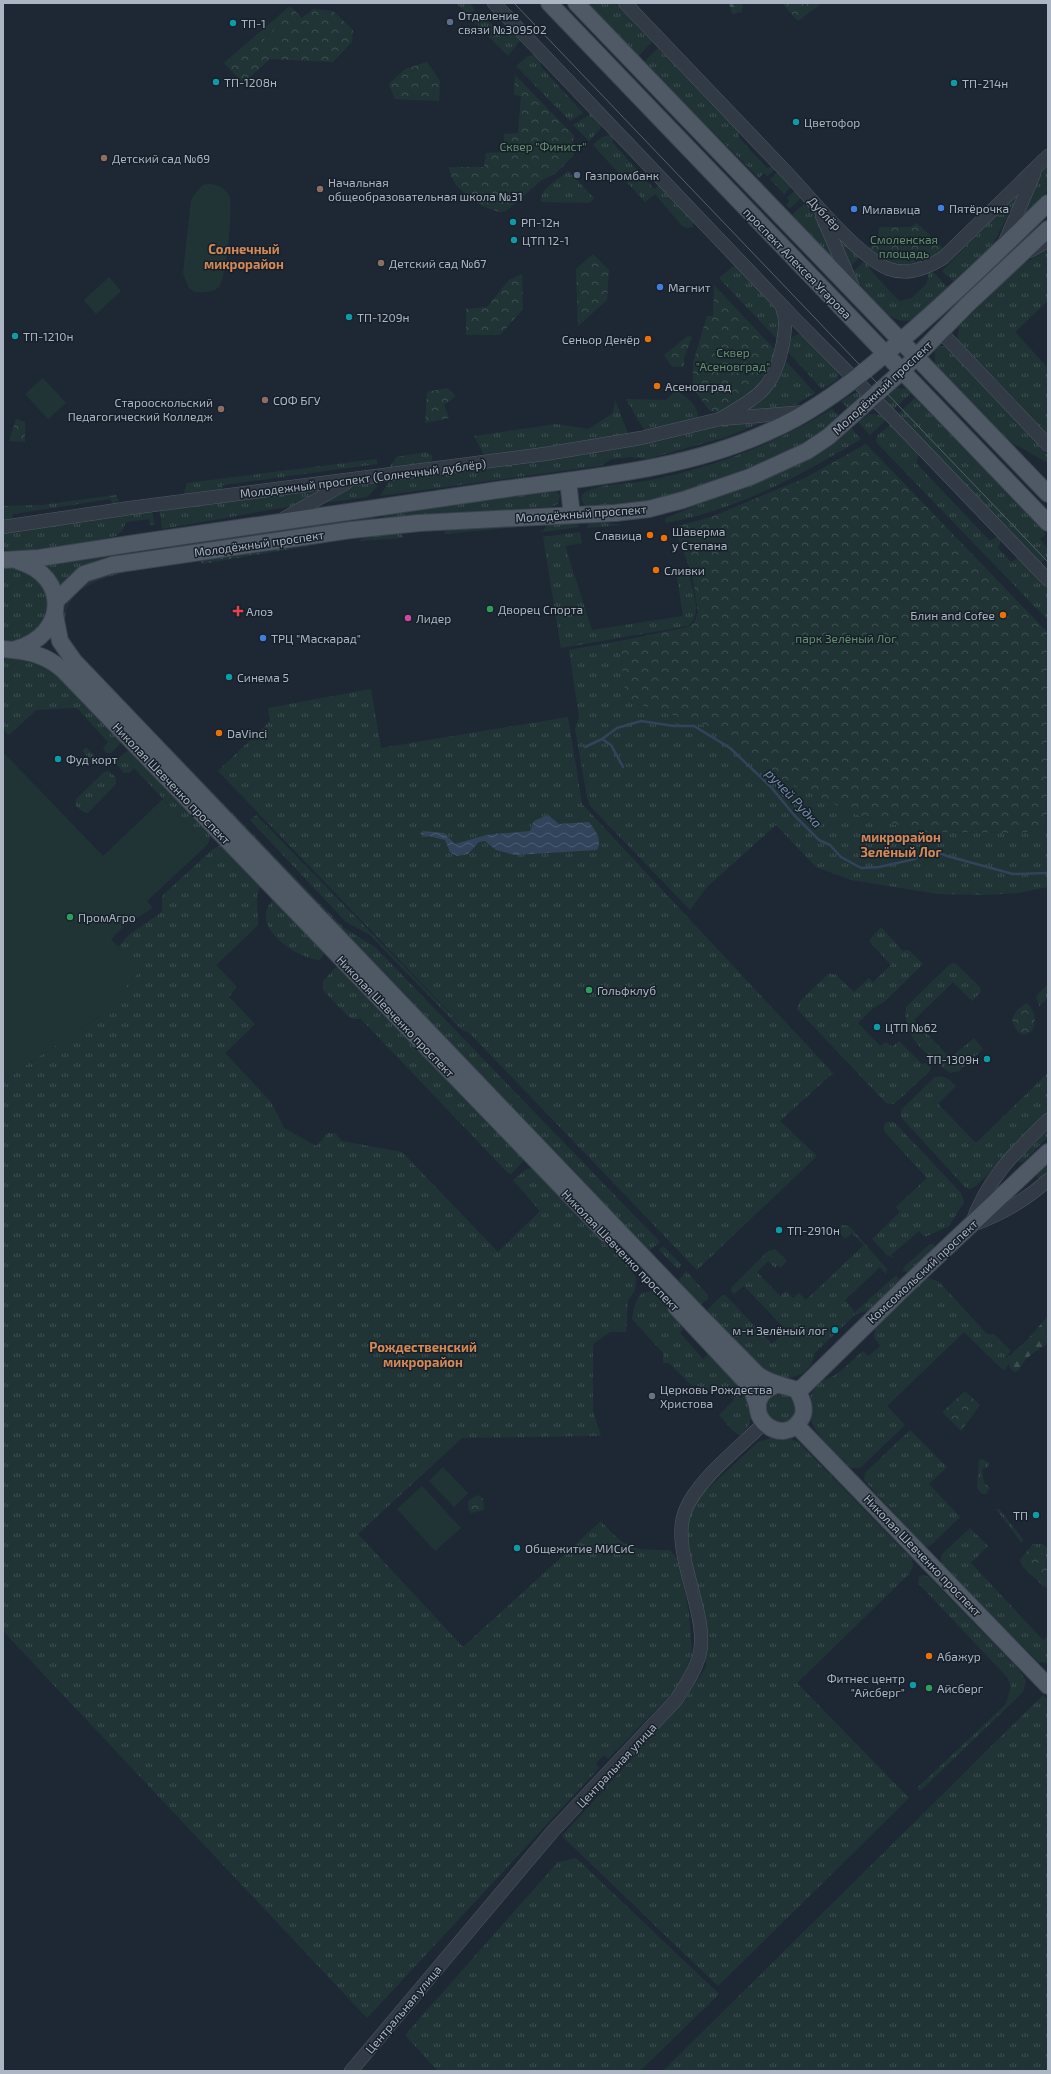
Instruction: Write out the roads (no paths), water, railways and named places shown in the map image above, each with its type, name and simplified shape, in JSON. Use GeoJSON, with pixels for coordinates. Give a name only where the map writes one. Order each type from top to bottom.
{"type":"FeatureCollection","features":[{"type":"Feature","properties":{"kind":"main road","name":"проспект Алексея Угарова"},"geometry":{"type":"LineString","coordinates":[[549,3],[1048,523]]}},
{"type":"Feature","properties":{"kind":"main road","name":"проспект Алексея Угарова"},"geometry":{"type":"LineString","coordinates":[[576,3],[1048,494]]}},
{"type":"Feature","properties":{"kind":"main road","name":"Молодёжный проспект"},"geometry":{"type":"LineString","coordinates":[[9,560],[39,558],[280,520],[643,470],[730,447],[770,432],[806,412],[856,380],[930,318],[1048,203]]}},
{"type":"Feature","properties":{"kind":"main road","name":"Молодёжный проспект"},"geometry":{"type":"LineString","coordinates":[[7,650],[28,646],[39,639],[49,629],[56,608],[84,574],[112,565],[346,531],[419,523],[615,513],[649,509],[683,500],[750,477],[782,464],[823,441],[902,371],[1048,230]]}},
{"type":"Feature","properties":{"kind":"main road"},"geometry":{"type":"LineString","coordinates":[[930,318],[942,332]]}},
{"type":"Feature","properties":{"kind":"main road"},"geometry":{"type":"LineString","coordinates":[[568,481],[572,514]]}},
{"type":"Feature","properties":{"kind":"main road","name":"Молодёжный проспект"},"geometry":{"type":"LineString","coordinates":[[9,560],[30,564],[42,574],[51,584],[56,608]]}},
{"type":"Feature","properties":{"kind":"main road","name":"Николая Шевченко проспект"},"geometry":{"type":"LineString","coordinates":[[56,608],[60,641],[74,661],[343,952],[748,1384],[753,1393],[761,1416]]}},
{"type":"Feature","properties":{"kind":"main road","name":"Николая Шевченко проспект"},"geometry":{"type":"LineString","coordinates":[[7,650],[30,652],[44,656],[63,670],[343,952],[758,1375],[766,1381],[778,1384]]}},
{"type":"Feature","properties":{"kind":"main road","name":"Комсомольский проспект"},"geometry":{"type":"LineString","coordinates":[[797,1390],[803,1387],[907,1285],[1048,1152]]}},
{"type":"Feature","properties":{"kind":"main road"},"geometry":{"type":"LineString","coordinates":[[778,1384],[797,1390],[804,1408],[802,1417],[797,1426],[789,1430],[782,1431],[773,1429],[761,1416],[759,1401],[765,1391],[778,1384]]}},
{"type":"Feature","properties":{"kind":"main road","name":"Николая Шевченко проспект"},"geometry":{"type":"LineString","coordinates":[[797,1426],[1047,1681]]}},
{"type":"Feature","properties":{"kind":"street"},"geometry":{"type":"LineString","coordinates":[[494,3],[782,305],[1048,580]]}},
{"type":"Feature","properties":{"kind":"street","name":"Дублёр"},"geometry":{"type":"LineString","coordinates":[[624,3],[820,209],[868,257],[888,269],[904,272],[918,270],[931,265],[951,251],[1048,156]]}},
{"type":"Feature","properties":{"kind":"street","name":"Молодёжный проспект"},"geometry":{"type":"LineString","coordinates":[[1002,248],[1037,167]]}},
{"type":"Feature","properties":{"kind":"street"},"geometry":{"type":"LineString","coordinates":[[820,209],[859,298]]}},
{"type":"Feature","properties":{"kind":"street"},"geometry":{"type":"LineString","coordinates":[[1020,257],[1048,241]]}},
{"type":"Feature","properties":{"kind":"street"},"geometry":{"type":"LineString","coordinates":[[720,419],[754,397],[771,381],[780,361],[786,324],[782,305]]}},
{"type":"Feature","properties":{"kind":"street"},"geometry":{"type":"LineString","coordinates":[[942,332],[1048,445]]}},
{"type":"Feature","properties":{"kind":"street","name":"Молодёжный проспект"},"geometry":{"type":"LineString","coordinates":[[720,419],[806,412]]}},
{"type":"Feature","properties":{"kind":"street","name":"Молодежный проспект (Солнечный дублёр)"},"geometry":{"type":"LineString","coordinates":[[3,527],[130,508],[545,454],[673,432],[720,419]]}},
{"type":"Feature","properties":{"kind":"street"},"geometry":{"type":"LineString","coordinates":[[280,520],[353,479]]}},
{"type":"Feature","properties":{"kind":"street"},"geometry":{"type":"LineString","coordinates":[[971,1226],[977,1206],[996,1175],[1013,1154],[1048,1120]]}},
{"type":"Feature","properties":{"kind":"street"},"geometry":{"type":"LineString","coordinates":[[971,1226],[990,1219],[1010,1207],[1048,1180]]}},
{"type":"Feature","properties":{"kind":"street","name":"Центральная улица"},"geometry":{"type":"LineString","coordinates":[[351,2071],[553,1832],[676,1700],[692,1676],[700,1656],[700,1633],[682,1542],[682,1527],[685,1511],[696,1490],[761,1416]]}},
{"type":"Feature","properties":{"kind":"water"},"geometry":{"type":"Polygon","coordinates":[[[548,815],[559,824],[589,822],[599,839],[599,846],[597,850],[515,855],[496,850],[485,841],[479,842],[468,854],[457,856],[450,852],[445,840],[420,834],[423,831],[444,833],[455,844],[486,835],[530,831],[534,821],[548,815]]]}},
{"type":"Feature","properties":{"kind":"waterway","name":"ручей Рудка"},"geometry":{"type":"LineString","coordinates":[[585,747],[602,739],[617,728],[641,721],[674,726],[694,726],[730,748],[771,787],[794,815],[819,840],[830,845],[841,857],[861,868],[879,867],[915,859],[925,851],[932,850],[947,856],[1013,874],[1048,873]]}},
{"type":"Feature","properties":{"kind":"waterway","name":"ручей Рудка"},"geometry":{"type":"LineString","coordinates":[[602,739],[611,745],[623,767]]}},
{"type":"Feature","properties":{"kind":"tram line"},"geometry":{"type":"LineString","coordinates":[[514,3],[1048,562]]}},
{"type":"Feature","properties":{"kind":"place","name":"Отделение связи №309502"},"geometry":{"type":"Point","coordinates":[450,22]}},
{"type":"Feature","properties":{"kind":"place","name":"ТП-1"},"geometry":{"type":"Point","coordinates":[233,23]}},
{"type":"Feature","properties":{"kind":"place","name":"ТП-1208н"},"geometry":{"type":"Point","coordinates":[216,82]}},
{"type":"Feature","properties":{"kind":"place","name":"ТП-214н"},"geometry":{"type":"Point","coordinates":[954,83]}},
{"type":"Feature","properties":{"kind":"place","name":"Цветофор"},"geometry":{"type":"Point","coordinates":[796,122]}},
{"type":"Feature","properties":{"kind":"place","name":"Детский сад №69"},"geometry":{"type":"Point","coordinates":[104,158]}},
{"type":"Feature","properties":{"kind":"place","name":"Газпромбанк"},"geometry":{"type":"Point","coordinates":[577,175]}},
{"type":"Feature","properties":{"kind":"place","name":"Начальная общеобразовательная школа №31"},"geometry":{"type":"Point","coordinates":[320,189]}},
{"type":"Feature","properties":{"kind":"place","name":"Пятёрочка"},"geometry":{"type":"Point","coordinates":[941,208]}},
{"type":"Feature","properties":{"kind":"place","name":"Милавица"},"geometry":{"type":"Point","coordinates":[854,209]}},
{"type":"Feature","properties":{"kind":"place","name":"РП-12н"},"geometry":{"type":"Point","coordinates":[513,222]}},
{"type":"Feature","properties":{"kind":"place","name":"ЦТП 12-1"},"geometry":{"type":"Point","coordinates":[514,240]}},
{"type":"Feature","properties":{"kind":"place","name":"Детский сад №67"},"geometry":{"type":"Point","coordinates":[381,263]}},
{"type":"Feature","properties":{"kind":"place","name":"Магнит"},"geometry":{"type":"Point","coordinates":[660,287]}},
{"type":"Feature","properties":{"kind":"place","name":"ТП-1209н"},"geometry":{"type":"Point","coordinates":[349,317]}},
{"type":"Feature","properties":{"kind":"place","name":"ТП-1210н"},"geometry":{"type":"Point","coordinates":[15,336]}},
{"type":"Feature","properties":{"kind":"place","name":"Сеньор Денёр"},"geometry":{"type":"Point","coordinates":[648,339]}},
{"type":"Feature","properties":{"kind":"place","name":"Асеновград"},"geometry":{"type":"Point","coordinates":[657,386]}},
{"type":"Feature","properties":{"kind":"place","name":"СОФ БГУ"},"geometry":{"type":"Point","coordinates":[265,400]}},
{"type":"Feature","properties":{"kind":"place","name":"Старооскольский Педагогический Колледж"},"geometry":{"type":"Point","coordinates":[221,409]}},
{"type":"Feature","properties":{"kind":"place","name":"Славица"},"geometry":{"type":"Point","coordinates":[650,535]}},
{"type":"Feature","properties":{"kind":"place","name":"Шаверма у Степана"},"geometry":{"type":"Point","coordinates":[664,538]}},
{"type":"Feature","properties":{"kind":"place","name":"Сливки"},"geometry":{"type":"Point","coordinates":[656,570]}},
{"type":"Feature","properties":{"kind":"place","name":"Дворец Спорта"},"geometry":{"type":"Point","coordinates":[490,609]}},
{"type":"Feature","properties":{"kind":"place","name":"Алоэ"},"geometry":{"type":"Point","coordinates":[238,611]}},
{"type":"Feature","properties":{"kind":"place","name":"Блин and Cofee"},"geometry":{"type":"Point","coordinates":[1003,615]}},
{"type":"Feature","properties":{"kind":"place","name":"Лидер"},"geometry":{"type":"Point","coordinates":[408,618]}},
{"type":"Feature","properties":{"kind":"place","name":"ТРЦ \"Маскарад\""},"geometry":{"type":"Point","coordinates":[263,638]}},
{"type":"Feature","properties":{"kind":"place","name":"Синема 5"},"geometry":{"type":"Point","coordinates":[229,677]}},
{"type":"Feature","properties":{"kind":"place","name":"DaVinci"},"geometry":{"type":"Point","coordinates":[219,733]}},
{"type":"Feature","properties":{"kind":"place","name":"Фуд корт"},"geometry":{"type":"Point","coordinates":[58,759]}},
{"type":"Feature","properties":{"kind":"place","name":"ПромАгро"},"geometry":{"type":"Point","coordinates":[70,917]}},
{"type":"Feature","properties":{"kind":"place","name":"Гольфклуб"},"geometry":{"type":"Point","coordinates":[589,990]}},
{"type":"Feature","properties":{"kind":"place","name":"ЦТП №62"},"geometry":{"type":"Point","coordinates":[877,1027]}},
{"type":"Feature","properties":{"kind":"place","name":"ТП-1309н"},"geometry":{"type":"Point","coordinates":[987,1059]}},
{"type":"Feature","properties":{"kind":"place","name":"ТП-2910н"},"geometry":{"type":"Point","coordinates":[779,1230]}},
{"type":"Feature","properties":{"kind":"place","name":"м-н Зелёный лог"},"geometry":{"type":"Point","coordinates":[835,1330]}},
{"type":"Feature","properties":{"kind":"place","name":"Церковь Рождества Христова"},"geometry":{"type":"Point","coordinates":[652,1396]}},
{"type":"Feature","properties":{"kind":"place","name":"ТП"},"geometry":{"type":"Point","coordinates":[1036,1515]}},
{"type":"Feature","properties":{"kind":"place","name":"Общежитие МИСиС"},"geometry":{"type":"Point","coordinates":[517,1548]}},
{"type":"Feature","properties":{"kind":"place","name":"Абажур"},"geometry":{"type":"Point","coordinates":[929,1656]}},
{"type":"Feature","properties":{"kind":"place","name":"Фитнес центр \"Айсберг\""},"geometry":{"type":"Point","coordinates":[913,1685]}},
{"type":"Feature","properties":{"kind":"place","name":"Айсберг"},"geometry":{"type":"Point","coordinates":[929,1688]}},
{"type":"Feature","properties":{"kind":"district","name":"Солнечный микрорайон"},"geometry":{"type":"Point","coordinates":[244,256]}},
{"type":"Feature","properties":{"kind":"district","name":"микрорайон Зелёный Лог"},"geometry":{"type":"Point","coordinates":[901,844]}},
{"type":"Feature","properties":{"kind":"district","name":"Рождественский микрорайон"},"geometry":{"type":"Point","coordinates":[423,1354]}},
{"type":"Feature","properties":{"kind":"park label","name":"Сквер \"Финист\""},"geometry":{"type":"Point","coordinates":[543,146]}},
{"type":"Feature","properties":{"kind":"park label","name":"Смоленская площадь"},"geometry":{"type":"Point","coordinates":[904,246]}},
{"type":"Feature","properties":{"kind":"park label","name":"Сквер \"Асеновград\""},"geometry":{"type":"Point","coordinates":[733,359]}},
{"type":"Feature","properties":{"kind":"park label","name":"парк Зелёный Лог"},"geometry":{"type":"Point","coordinates":[846,638]}}]}
